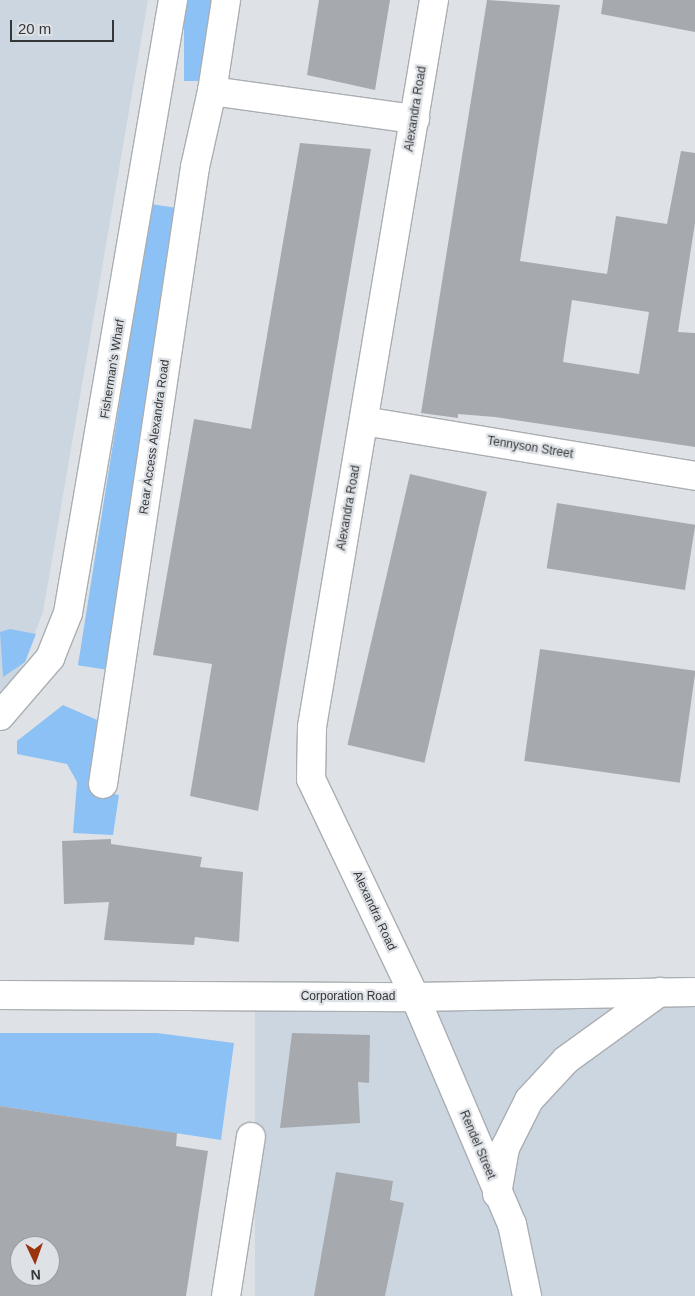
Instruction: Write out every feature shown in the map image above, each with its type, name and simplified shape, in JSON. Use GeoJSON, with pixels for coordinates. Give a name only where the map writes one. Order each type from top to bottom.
{"type":"FeatureCollection","features":[{"type":"Feature","properties":{"kind":"street","name":"Fisherman's Wharf"},"geometry":{"type":"LineString","coordinates":[[0,716],[50,658],[68,613],[173,0]]}},
{"type":"Feature","properties":{"kind":"street","name":"Rear Access Alexandra Road"},"geometry":{"type":"LineString","coordinates":[[103,784],[195,167],[212,91],[226,0]]}},
{"type":"Feature","properties":{"kind":"street","name":"Alexandra Road"},"geometry":{"type":"LineString","coordinates":[[415,997],[312,780],[312,726],[434,0]]}},
{"type":"Feature","properties":{"kind":"street"},"geometry":{"type":"LineString","coordinates":[[212,91],[415,119]]}},
{"type":"Feature","properties":{"kind":"street","name":"Tennyson Street"},"geometry":{"type":"LineString","coordinates":[[364,421],[695,476]]}},
{"type":"Feature","properties":{"kind":"street"},"geometry":{"type":"LineString","coordinates":[[497,1194],[504,1148],[540,1086],[566,1060],[660,992]]}},
{"type":"Feature","properties":{"kind":"street","name":"Corporation Road"},"geometry":{"type":"LineString","coordinates":[[0,995],[415,997],[695,992]]}},
{"type":"Feature","properties":{"kind":"street","name":"Rendel Street"},"geometry":{"type":"LineString","coordinates":[[415,997],[523,1260],[527,1296]]}},
{"type":"Feature","properties":{"kind":"street"},"geometry":{"type":"LineString","coordinates":[[226,1296],[251,1137]]}},
{"type":"Feature","properties":{"kind":"shaded area"},"geometry":{"type":"Polygon","coordinates":[[[0,0],[148,0],[43,612],[19,675],[0,691],[0,0]]]}},
{"type":"Feature","properties":{"kind":"shaded area"},"geometry":{"type":"Polygon","coordinates":[[[184,0],[217,0],[217,81],[184,81],[184,0]]]}},
{"type":"Feature","properties":{"kind":"shaded area"},"geometry":{"type":"Polygon","coordinates":[[[151,204],[182,209],[109,670],[78,665],[151,204]]]}},
{"type":"Feature","properties":{"kind":"shaded area"},"geometry":{"type":"Polygon","coordinates":[[[10,629],[36,634],[25,662],[3,677],[0,632],[10,629]]]}},
{"type":"Feature","properties":{"kind":"shaded area"},"geometry":{"type":"Polygon","coordinates":[[[63,705],[97,720],[90,790],[119,795],[113,835],[73,833],[77,782],[67,764],[17,754],[17,741],[63,705]]]}},
{"type":"Feature","properties":{"kind":"shaded area"},"geometry":{"type":"Polygon","coordinates":[[[255,1006],[695,1006],[695,1296],[255,1296],[255,1006]]]}},
{"type":"Feature","properties":{"kind":"shaded area"},"geometry":{"type":"Polygon","coordinates":[[[0,1033],[157,1033],[234,1043],[221,1140],[0,1106],[0,1033]]]}},
{"type":"Feature","properties":{"kind":"building"},"geometry":{"type":"Polygon","coordinates":[[[319,0],[390,0],[375,90],[307,75],[319,0]]]}},
{"type":"Feature","properties":{"kind":"building"},"geometry":{"type":"Polygon","coordinates":[[[487,0],[560,5],[520,261],[607,274],[616,216],[667,224],[681,151],[695,153],[695,223],[678,332],[695,333],[695,447],[495,417],[458,414],[458,418],[421,413],[487,0]],[[572,300],[563,362],[639,374],[649,312],[572,300]]]}},
{"type":"Feature","properties":{"kind":"building"},"geometry":{"type":"Polygon","coordinates":[[[603,0],[695,0],[695,32],[601,14],[603,0]]]}},
{"type":"Feature","properties":{"kind":"building"},"geometry":{"type":"Polygon","coordinates":[[[300,143],[371,149],[258,811],[190,796],[212,664],[153,655],[194,419],[251,429],[300,143]]]}},
{"type":"Feature","properties":{"kind":"building"},"geometry":{"type":"Polygon","coordinates":[[[410,474],[487,492],[424,763],[347,745],[410,474]]]}},
{"type":"Feature","properties":{"kind":"building"},"geometry":{"type":"Polygon","coordinates":[[[557,503],[695,525],[685,590],[547,568],[557,503]]]}},
{"type":"Feature","properties":{"kind":"building"},"geometry":{"type":"Polygon","coordinates":[[[540,649],[695,671],[680,783],[524,761],[540,649]]]}},
{"type":"Feature","properties":{"kind":"building"},"geometry":{"type":"Polygon","coordinates":[[[111,839],[111,844],[202,857],[200,867],[243,872],[239,942],[195,937],[194,945],[104,940],[109,902],[64,904],[62,841],[111,839]]]}},
{"type":"Feature","properties":{"kind":"building"},"geometry":{"type":"Polygon","coordinates":[[[292,1033],[370,1035],[369,1083],[358,1082],[360,1123],[280,1128],[292,1033]]]}},
{"type":"Feature","properties":{"kind":"building"},"geometry":{"type":"Polygon","coordinates":[[[0,1106],[177,1133],[176,1146],[208,1151],[186,1296],[0,1296],[0,1106]]]}},
{"type":"Feature","properties":{"kind":"building"},"geometry":{"type":"Polygon","coordinates":[[[336,1172],[393,1181],[390,1200],[404,1203],[385,1296],[314,1296],[336,1172]]]}}]}
